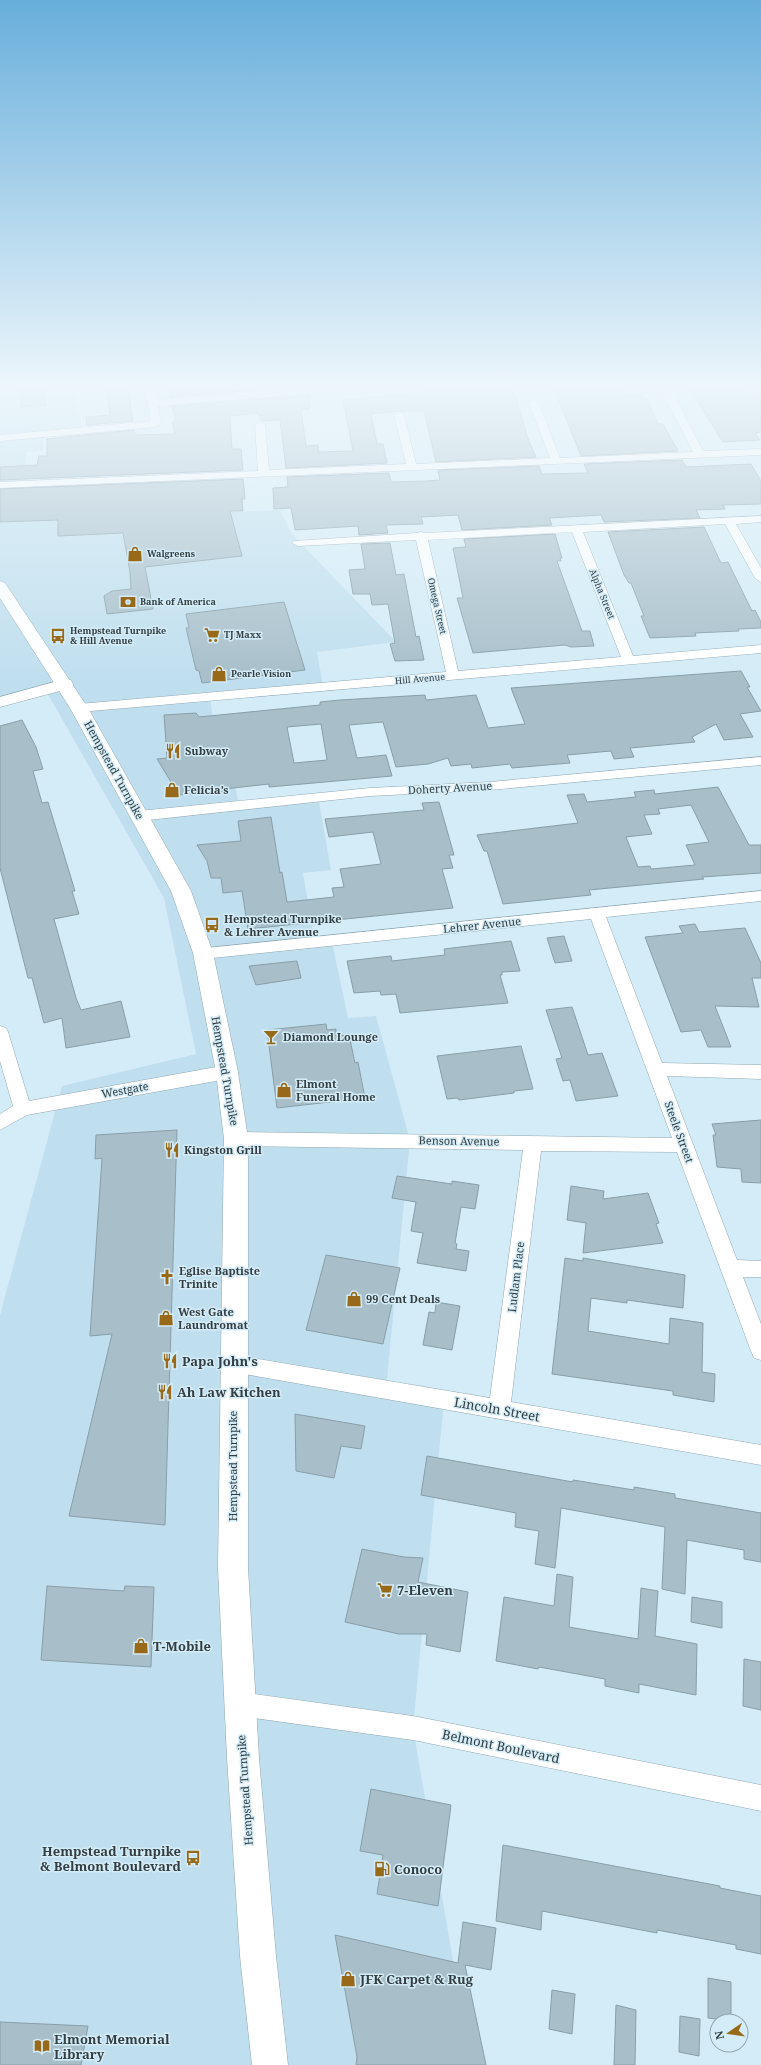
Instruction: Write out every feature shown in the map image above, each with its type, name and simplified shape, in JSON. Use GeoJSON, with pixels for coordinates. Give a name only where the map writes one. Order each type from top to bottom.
{"type":"FeatureCollection","features":[{"type":"Feature","properties":{"kind":"main road","name":"Hempstead Turnpike"},"geometry":{"type":"LineString","coordinates":[[0,586],[65,684],[181,891],[203,953],[227,1072],[236,1139],[237,1218],[234,1364],[233,1564],[239,1704],[258,1956],[270,2065]]}},
{"type":"Feature","properties":{"kind":"main road"},"geometry":{"type":"LineString","coordinates":[[0,702],[65,684]]}},
{"type":"Feature","properties":{"kind":"street"},"geometry":{"type":"LineString","coordinates":[[0,485],[15,484]]}},
{"type":"Feature","properties":{"kind":"street"},"geometry":{"type":"LineString","coordinates":[[298,543],[761,519]]}},
{"type":"Feature","properties":{"kind":"street"},"geometry":{"type":"LineString","coordinates":[[729,521],[761,578]]}},
{"type":"Feature","properties":{"kind":"street","name":"Alpha Street"},"geometry":{"type":"LineString","coordinates":[[576,528],[628,660]]}},
{"type":"Feature","properties":{"kind":"street","name":"Omega Street"},"geometry":{"type":"LineString","coordinates":[[421,536],[453,676]]}},
{"type":"Feature","properties":{"kind":"street","name":"Hill Avenue"},"geometry":{"type":"LineString","coordinates":[[79,708],[761,649]]}},
{"type":"Feature","properties":{"kind":"street","name":"Doherty Avenue"},"geometry":{"type":"LineString","coordinates":[[139,816],[370,792],[490,786],[761,761]]}},
{"type":"Feature","properties":{"kind":"street","name":"Lehrer Avenue"},"geometry":{"type":"LineString","coordinates":[[203,953],[761,896]]}},
{"type":"Feature","properties":{"kind":"street","name":"Steele Street"},"geometry":{"type":"LineString","coordinates":[[597,913],[761,1351]]}},
{"type":"Feature","properties":{"kind":"street"},"geometry":{"type":"LineString","coordinates":[[0,1032],[23,1109],[0,1123]]}},
{"type":"Feature","properties":{"kind":"street"},"geometry":{"type":"LineString","coordinates":[[655,1069],[761,1072]]}},
{"type":"Feature","properties":{"kind":"street","name":"Westgate"},"geometry":{"type":"LineString","coordinates":[[23,1109],[227,1072]]}},
{"type":"Feature","properties":{"kind":"street","name":"Benson Avenue"},"geometry":{"type":"LineString","coordinates":[[236,1139],[483,1141],[533,1144],[683,1145]]}},
{"type":"Feature","properties":{"kind":"street","name":"Ludlam Place"},"geometry":{"type":"LineString","coordinates":[[499,1410],[533,1144]]}},
{"type":"Feature","properties":{"kind":"street"},"geometry":{"type":"LineString","coordinates":[[730,1268],[761,1269]]}},
{"type":"Feature","properties":{"kind":"street","name":"Lincoln Street"},"geometry":{"type":"LineString","coordinates":[[234,1364],[761,1455]]}},
{"type":"Feature","properties":{"kind":"street","name":"Belmont Boulevard"},"geometry":{"type":"LineString","coordinates":[[239,1704],[414,1728],[761,1798]]}},
{"type":"Feature","properties":{"kind":"shaded area"},"geometry":{"type":"Polygon","coordinates":[[[0,484],[51,484],[44,520],[280,510],[291,533],[396,642],[317,652],[323,686],[210,696],[217,753],[231,752],[238,803],[318,796],[331,870],[303,873],[315,943],[332,942],[348,1018],[376,1016],[410,1140],[386,1390],[444,1400],[413,1728],[471,2065],[0,2065],[0,1315],[62,1086],[196,1054],[164,898],[45,689],[0,700],[0,484]]]}},
{"type":"Feature","properties":{"kind":"building"},"geometry":{"type":"Polygon","coordinates":[[[113,484],[244,484],[245,499],[242,499],[243,511],[230,511],[242,556],[145,567],[153,609],[107,614],[104,596],[112,591],[131,589],[130,572],[123,533],[58,536],[58,520],[0,522],[0,489],[113,484]]]}},
{"type":"Feature","properties":{"kind":"building"},"geometry":{"type":"Polygon","coordinates":[[[288,484],[761,484],[761,504],[723,505],[725,509],[696,510],[700,518],[604,522],[601,515],[549,518],[552,525],[462,530],[458,515],[421,517],[423,524],[386,525],[388,533],[359,535],[358,526],[295,530],[291,508],[274,509],[273,488],[288,487],[288,484]]]}},
{"type":"Feature","properties":{"kind":"building"},"geometry":{"type":"Polygon","coordinates":[[[704,527],[721,563],[728,562],[752,611],[755,610],[761,622],[761,628],[738,629],[739,631],[695,633],[696,636],[650,638],[641,616],[644,616],[631,583],[629,583],[624,575],[608,532],[704,527]]]}},
{"type":"Feature","properties":{"kind":"building"},"geometry":{"type":"Polygon","coordinates":[[[555,534],[562,558],[560,558],[561,561],[557,561],[582,631],[590,631],[594,646],[571,647],[565,645],[473,653],[457,598],[463,598],[453,548],[466,547],[464,539],[555,534]]]}},
{"type":"Feature","properties":{"kind":"building"},"geometry":{"type":"Polygon","coordinates":[[[390,543],[396,575],[404,574],[416,637],[419,636],[424,660],[395,661],[390,644],[395,643],[388,604],[372,605],[370,594],[353,594],[349,570],[365,569],[361,544],[390,543]]]}},
{"type":"Feature","properties":{"kind":"building"},"geometry":{"type":"Polygon","coordinates":[[[284,602],[305,670],[202,683],[199,671],[196,670],[186,628],[189,628],[186,614],[284,602]]]}},
{"type":"Feature","properties":{"kind":"building"},"geometry":{"type":"Polygon","coordinates":[[[741,671],[750,687],[747,687],[761,711],[740,714],[753,737],[724,740],[716,724],[692,737],[695,742],[630,748],[634,757],[614,759],[611,751],[567,755],[570,763],[512,768],[510,764],[472,768],[471,764],[451,766],[448,758],[428,764],[396,767],[383,722],[349,725],[357,758],[386,755],[392,776],[269,787],[269,784],[224,789],[224,791],[179,795],[157,759],[167,758],[164,715],[196,713],[199,717],[320,705],[320,702],[340,700],[425,695],[426,700],[476,695],[488,728],[525,724],[511,688],[741,671]],[[321,724],[287,727],[294,763],[327,760],[321,724]]]}},
{"type":"Feature","properties":{"kind":"building"},"geometry":{"type":"Polygon","coordinates":[[[22,720],[36,747],[43,769],[33,771],[42,803],[48,802],[75,891],[72,891],[79,914],[54,919],[76,998],[81,1010],[121,1001],[130,1037],[66,1048],[62,1018],[44,1023],[32,978],[28,978],[0,868],[0,726],[22,720]]]}},
{"type":"Feature","properties":{"kind":"building"},"geometry":{"type":"Polygon","coordinates":[[[718,787],[749,845],[761,845],[761,873],[702,877],[704,879],[589,890],[591,895],[503,904],[487,851],[484,851],[477,835],[578,823],[567,795],[584,794],[587,802],[636,797],[634,792],[654,790],[655,794],[718,787]],[[691,805],[658,809],[660,814],[644,815],[652,834],[626,837],[638,867],[650,866],[651,869],[695,865],[686,845],[709,842],[691,805]]]}},
{"type":"Feature","properties":{"kind":"building"},"geometry":{"type":"Polygon","coordinates":[[[439,802],[454,855],[449,855],[453,868],[442,869],[453,908],[248,929],[242,891],[223,893],[221,878],[211,878],[207,861],[197,845],[241,841],[238,821],[271,817],[280,873],[282,872],[287,902],[334,897],[332,888],[344,887],[340,869],[381,864],[373,832],[329,837],[325,819],[424,810],[422,803],[439,802]]]}},
{"type":"Feature","properties":{"kind":"building"},"geometry":{"type":"Polygon","coordinates":[[[695,924],[699,932],[745,928],[761,963],[761,978],[752,978],[759,1007],[715,1006],[731,1047],[708,1047],[701,1030],[681,1032],[645,937],[683,933],[679,926],[695,924]]]}},
{"type":"Feature","properties":{"kind":"building"},"geometry":{"type":"Polygon","coordinates":[[[564,936],[572,961],[555,963],[547,938],[564,936]]]}},
{"type":"Feature","properties":{"kind":"building"},"geometry":{"type":"Polygon","coordinates":[[[511,941],[520,971],[502,972],[502,975],[500,975],[508,1003],[400,1013],[396,994],[381,995],[380,991],[354,993],[347,961],[391,956],[392,961],[445,955],[444,949],[511,941]]]}},
{"type":"Feature","properties":{"kind":"building"},"geometry":{"type":"Polygon","coordinates":[[[297,961],[301,978],[256,985],[249,966],[297,961]]]}},
{"type":"Feature","properties":{"kind":"building"},"geometry":{"type":"Polygon","coordinates":[[[572,1007],[588,1055],[602,1053],[618,1096],[576,1101],[570,1080],[563,1081],[556,1059],[562,1058],[546,1010],[572,1007]]]}},
{"type":"Feature","properties":{"kind":"building"},"geometry":{"type":"Polygon","coordinates":[[[326,1024],[327,1030],[336,1029],[336,1036],[349,1035],[355,1063],[358,1062],[365,1098],[277,1108],[267,1030],[326,1024]]]}},
{"type":"Feature","properties":{"kind":"building"},"geometry":{"type":"Polygon","coordinates":[[[521,1046],[533,1089],[459,1100],[458,1098],[447,1099],[437,1056],[521,1046]]]}},
{"type":"Feature","properties":{"kind":"building"},"geometry":{"type":"Polygon","coordinates":[[[761,1120],[761,1183],[742,1182],[741,1169],[717,1167],[713,1135],[716,1135],[712,1124],[761,1120]]]}},
{"type":"Feature","properties":{"kind":"building"},"geometry":{"type":"Polygon","coordinates":[[[177,1130],[165,1525],[69,1516],[112,1334],[90,1336],[102,1158],[95,1159],[96,1135],[177,1130]]]}},
{"type":"Feature","properties":{"kind":"building"},"geometry":{"type":"Polygon","coordinates":[[[397,1176],[452,1184],[452,1181],[479,1185],[475,1209],[461,1207],[455,1243],[457,1244],[456,1249],[469,1251],[466,1271],[417,1263],[423,1233],[411,1231],[416,1202],[392,1198],[397,1176]]]}},
{"type":"Feature","properties":{"kind":"building"},"geometry":{"type":"Polygon","coordinates":[[[571,1186],[604,1191],[603,1199],[648,1193],[659,1223],[656,1224],[663,1243],[583,1253],[586,1223],[567,1220],[571,1186]]]}},
{"type":"Feature","properties":{"kind":"building","name":"99 Cent Deals"},"geometry":{"type":"Polygon","coordinates":[[[326,1255],[400,1268],[383,1344],[306,1330],[326,1255]]]}},
{"type":"Feature","properties":{"kind":"building"},"geometry":{"type":"Polygon","coordinates":[[[565,1258],[583,1261],[583,1258],[685,1275],[683,1308],[627,1300],[627,1303],[591,1298],[588,1331],[669,1344],[670,1318],[703,1323],[702,1372],[715,1374],[714,1402],[673,1395],[673,1391],[552,1374],[565,1258]]]}},
{"type":"Feature","properties":{"kind":"building"},"geometry":{"type":"Polygon","coordinates":[[[436,1302],[460,1306],[452,1350],[423,1345],[429,1312],[435,1313],[436,1302]]]}},
{"type":"Feature","properties":{"kind":"building"},"geometry":{"type":"Polygon","coordinates":[[[295,1414],[365,1426],[361,1449],[341,1446],[334,1478],[296,1471],[295,1414]]]}},
{"type":"Feature","properties":{"kind":"building"},"geometry":{"type":"Polygon","coordinates":[[[427,1456],[573,1482],[573,1480],[634,1490],[634,1487],[675,1494],[675,1498],[761,1513],[761,1562],[744,1559],[744,1550],[687,1540],[685,1594],[662,1589],[665,1527],[561,1508],[555,1568],[535,1564],[539,1531],[515,1527],[516,1513],[421,1495],[427,1456]]]}},
{"type":"Feature","properties":{"kind":"building","name":"7-Eleven"},"geometry":{"type":"Polygon","coordinates":[[[362,1549],[404,1557],[423,1558],[418,1582],[468,1592],[460,1652],[426,1645],[427,1634],[399,1634],[345,1622],[362,1549]]]}},
{"type":"Feature","properties":{"kind":"building"},"geometry":{"type":"Polygon","coordinates":[[[557,1574],[573,1577],[569,1627],[638,1639],[641,1588],[658,1591],[655,1636],[697,1644],[696,1695],[639,1684],[639,1693],[605,1686],[605,1679],[496,1661],[504,1597],[554,1606],[557,1574]]]}},
{"type":"Feature","properties":{"kind":"building"},"geometry":{"type":"Polygon","coordinates":[[[47,1586],[124,1591],[125,1586],[154,1587],[151,1667],[41,1660],[47,1586]]]}},
{"type":"Feature","properties":{"kind":"building"},"geometry":{"type":"Polygon","coordinates":[[[692,1597],[722,1602],[722,1628],[691,1622],[692,1597]]]}},
{"type":"Feature","properties":{"kind":"building"},"geometry":{"type":"Polygon","coordinates":[[[744,1659],[761,1662],[761,1710],[743,1706],[744,1659]]]}},
{"type":"Feature","properties":{"kind":"building"},"geometry":{"type":"Polygon","coordinates":[[[371,1789],[451,1805],[438,1906],[377,1894],[383,1855],[360,1851],[371,1789]]]}},
{"type":"Feature","properties":{"kind":"building"},"geometry":{"type":"Polygon","coordinates":[[[503,1845],[720,1886],[720,1888],[761,1896],[761,1954],[736,1949],[736,1945],[657,1930],[657,1933],[542,1911],[541,1930],[496,1921],[503,1845]]]}},
{"type":"Feature","properties":{"kind":"building"},"geometry":{"type":"Polygon","coordinates":[[[463,1922],[496,1928],[491,1970],[465,1965],[486,2065],[356,2065],[357,2057],[335,1935],[458,1963],[463,1922]]]}},
{"type":"Feature","properties":{"kind":"building"},"geometry":{"type":"Polygon","coordinates":[[[708,1978],[731,1982],[731,2013],[709,2013],[708,2018],[708,1978]]]}},
{"type":"Feature","properties":{"kind":"building"},"geometry":{"type":"Polygon","coordinates":[[[552,1990],[575,1994],[572,2034],[549,2029],[552,1990]]]}},
{"type":"Feature","properties":{"kind":"building"},"geometry":{"type":"Polygon","coordinates":[[[616,2005],[636,2010],[635,2065],[614,2065],[616,2005]]]}},
{"type":"Feature","properties":{"kind":"building"},"geometry":{"type":"Polygon","coordinates":[[[680,2016],[700,2019],[699,2056],[679,2052],[680,2016]]]}},
{"type":"Feature","properties":{"kind":"building","name":"Elmont Memorial Library"},"geometry":{"type":"Polygon","coordinates":[[[0,2022],[88,2026],[81,2065],[0,2065],[0,2022]]]}},
{"type":"Feature","properties":{"kind":"place","name":"Walgreens"},"geometry":{"type":"Point","coordinates":[135,554]}},
{"type":"Feature","properties":{"kind":"place","name":"Bank of America"},"geometry":{"type":"Point","coordinates":[128,602]}},
{"type":"Feature","properties":{"kind":"place","name":"TJ Maxx"},"geometry":{"type":"Point","coordinates":[212,635]}},
{"type":"Feature","properties":{"kind":"place","name":"Hempstead Turnpike & Hill Avenue"},"geometry":{"type":"Point","coordinates":[58,636]}},
{"type":"Feature","properties":{"kind":"place","name":"Pearle Vision"},"geometry":{"type":"Point","coordinates":[219,674]}},
{"type":"Feature","properties":{"kind":"place","name":"Subway"},"geometry":{"type":"Point","coordinates":[173,751]}},
{"type":"Feature","properties":{"kind":"place","name":"Felicia’s"},"geometry":{"type":"Point","coordinates":[172,790]}},
{"type":"Feature","properties":{"kind":"place","name":"Hempstead Turnpike & Lehrer Avenue"},"geometry":{"type":"Point","coordinates":[212,925]}},
{"type":"Feature","properties":{"kind":"place","name":"Diamond Lounge"},"geometry":{"type":"Point","coordinates":[271,1037]}},
{"type":"Feature","properties":{"kind":"place","name":"Elmont Funeral Home"},"geometry":{"type":"Point","coordinates":[284,1090]}},
{"type":"Feature","properties":{"kind":"place","name":"Kingston Grill"},"geometry":{"type":"Point","coordinates":[172,1150]}},
{"type":"Feature","properties":{"kind":"place","name":"Eglise Baptiste Trinite"},"geometry":{"type":"Point","coordinates":[167,1277]}},
{"type":"Feature","properties":{"kind":"place","name":"99 Cent Deals"},"geometry":{"type":"Point","coordinates":[354,1299]}},
{"type":"Feature","properties":{"kind":"place","name":"West Gate Laundromat"},"geometry":{"type":"Point","coordinates":[166,1318]}},
{"type":"Feature","properties":{"kind":"place","name":"Papa John's"},"geometry":{"type":"Point","coordinates":[170,1361]}},
{"type":"Feature","properties":{"kind":"place","name":"Ah Law Kitchen"},"geometry":{"type":"Point","coordinates":[165,1392]}},
{"type":"Feature","properties":{"kind":"place","name":"7-Eleven"},"geometry":{"type":"Point","coordinates":[385,1590]}},
{"type":"Feature","properties":{"kind":"place","name":"T-Mobile"},"geometry":{"type":"Point","coordinates":[141,1646]}},
{"type":"Feature","properties":{"kind":"place","name":"Hempstead Turnpike & Belmont Boulevard"},"geometry":{"type":"Point","coordinates":[193,1858]}},
{"type":"Feature","properties":{"kind":"place","name":"Conoco"},"geometry":{"type":"Point","coordinates":[382,1869]}},
{"type":"Feature","properties":{"kind":"place","name":"JFK Carpet & Rug"},"geometry":{"type":"Point","coordinates":[348,1979]}},
{"type":"Feature","properties":{"kind":"place","name":"Elmont Memorial Library"},"geometry":{"type":"Point","coordinates":[42,2046]}}]}
